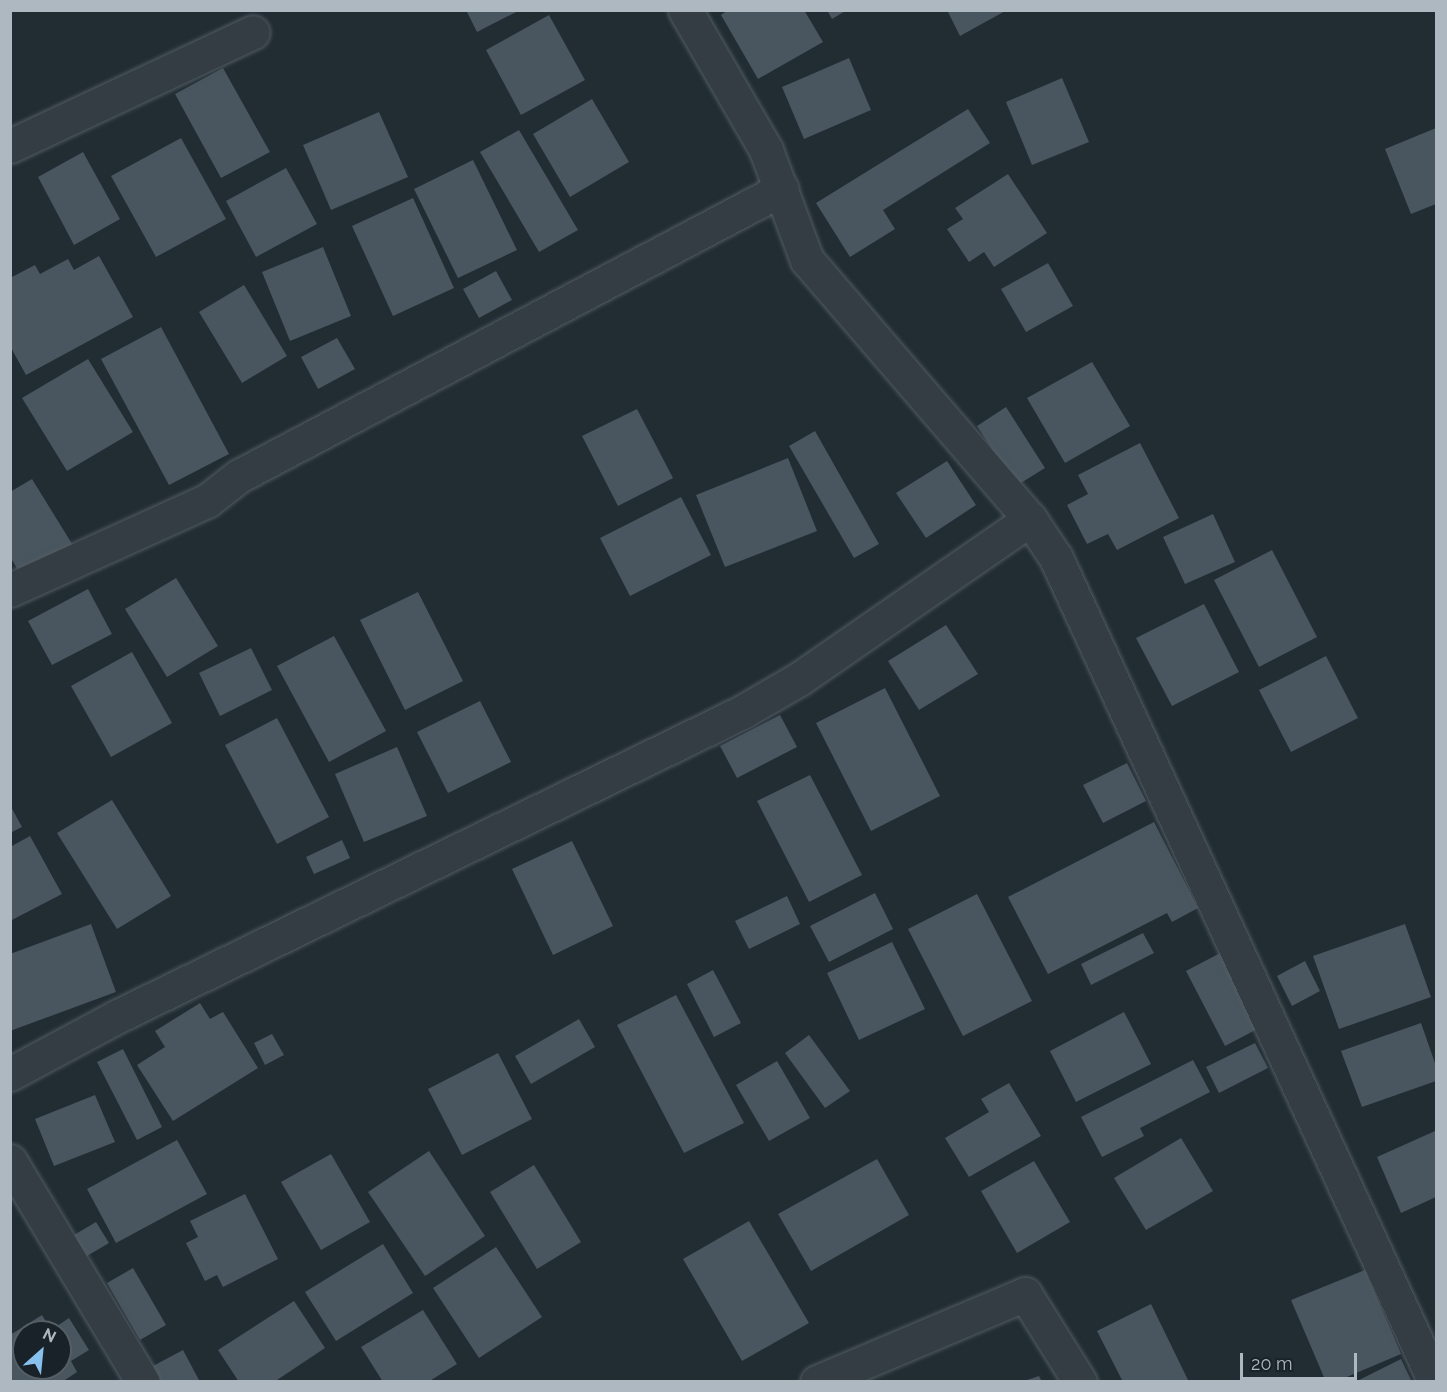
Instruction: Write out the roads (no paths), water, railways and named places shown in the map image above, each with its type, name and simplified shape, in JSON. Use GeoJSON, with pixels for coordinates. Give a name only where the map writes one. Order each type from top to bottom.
{"type":"FeatureCollection","features":[{"type":"Feature","properties":{"kind":"street"},"geometry":{"type":"LineString","coordinates":[[685,10],[766,150],[807,260],[1030,519],[1061,569],[1435,1382]]}},
{"type":"Feature","properties":{"kind":"street"},"geometry":{"type":"LineString","coordinates":[[10,146],[253,32]]}},
{"type":"Feature","properties":{"kind":"street"},"geometry":{"type":"LineString","coordinates":[[10,590],[208,500],[239,476],[782,189]]}},
{"type":"Feature","properties":{"kind":"street"},"geometry":{"type":"LineString","coordinates":[[10,1074],[118,1016],[742,712],[799,679],[1030,519]]}},
{"type":"Feature","properties":{"kind":"street"},"geometry":{"type":"LineString","coordinates":[[10,1161],[143,1382]]}},
{"type":"Feature","properties":{"kind":"street"},"geometry":{"type":"LineString","coordinates":[[818,1382],[1025,1294],[1080,1382]]}}]}
